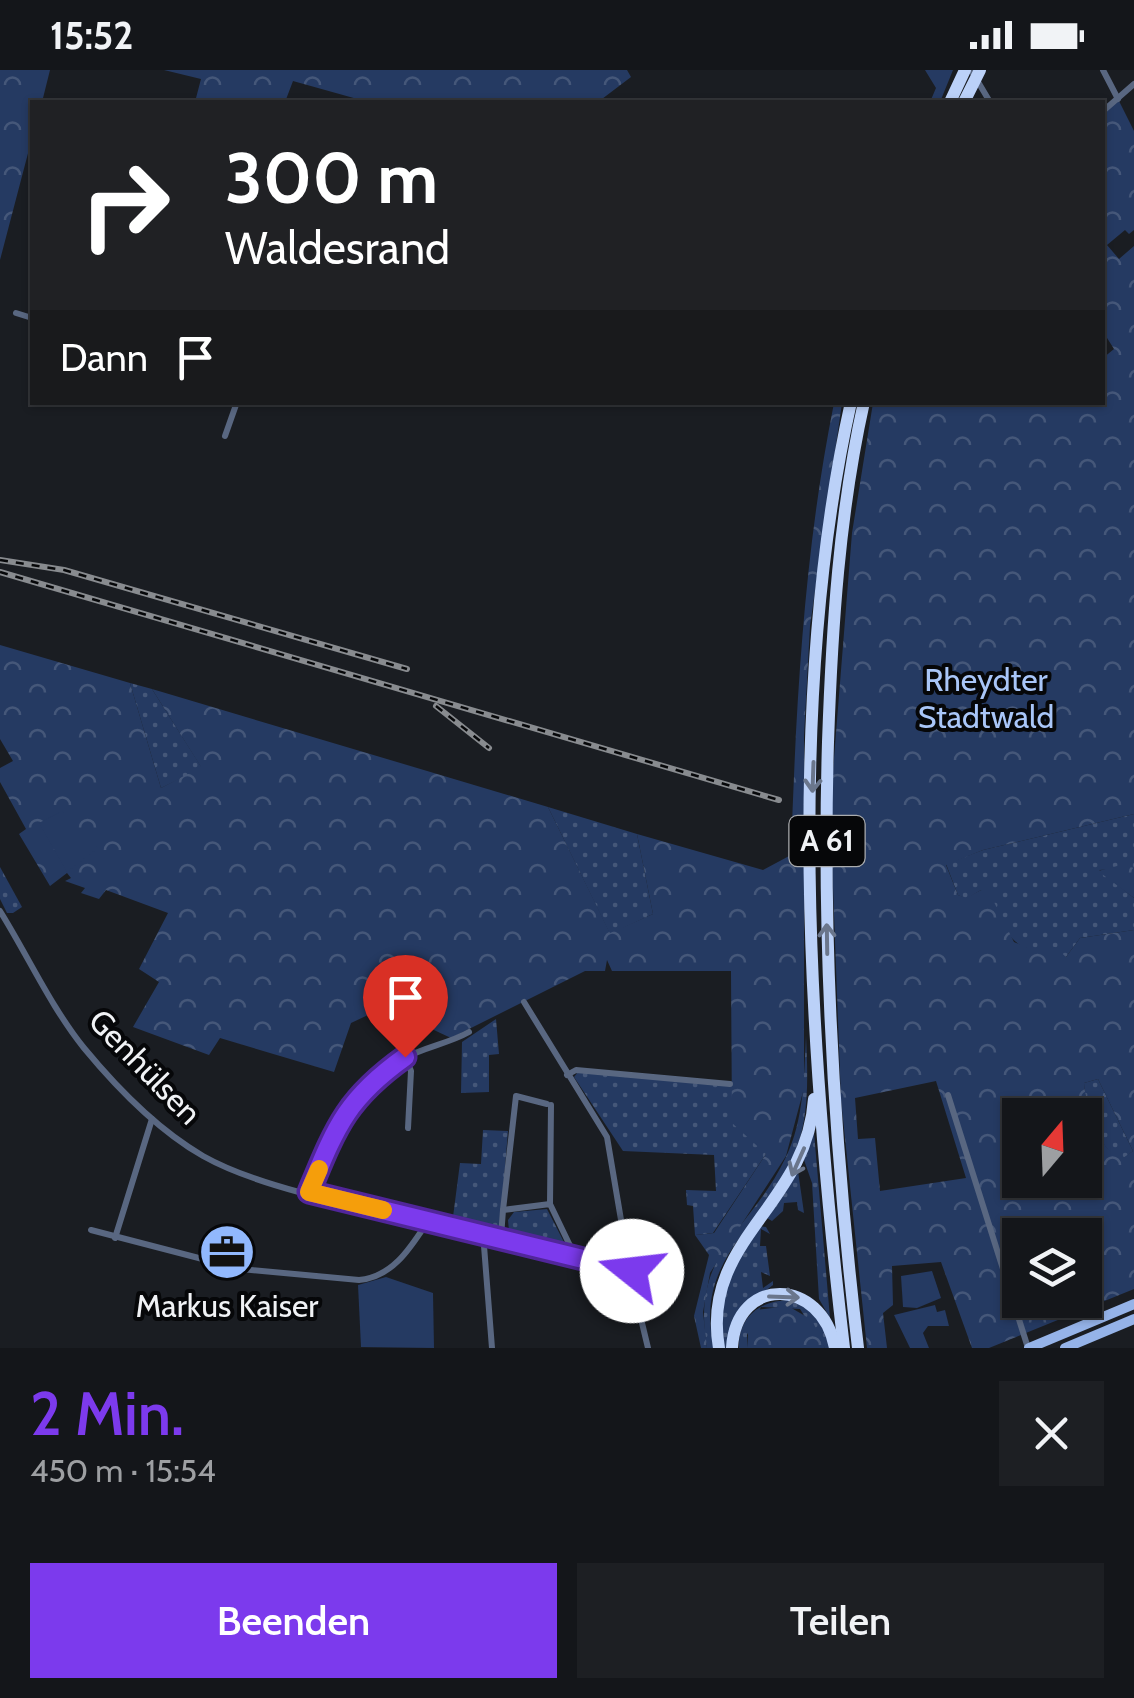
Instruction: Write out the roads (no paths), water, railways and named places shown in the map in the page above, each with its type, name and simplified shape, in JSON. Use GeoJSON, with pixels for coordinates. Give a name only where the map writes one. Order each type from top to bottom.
{"type":"FeatureCollection","features":[{"type":"Feature","properties":{"kind":"highway"},"geometry":{"type":"LineString","coordinates":[[963,96],[968,70]]}},
{"type":"Feature","properties":{"kind":"highway"},"geometry":{"type":"LineString","coordinates":[[963,96],[980,70]]}},
{"type":"Feature","properties":{"kind":"highway","name":"A 61"},"geometry":{"type":"LineString","coordinates":[[844,1348],[824,1169],[812,876],[816,698],[826,552],[850,405]]}},
{"type":"Feature","properties":{"kind":"highway","name":"A 61"},"geometry":{"type":"LineString","coordinates":[[858,1348],[833,1086],[826,821],[835,593],[864,405]]}},
{"type":"Feature","properties":{"kind":"highway"},"geometry":{"type":"LineString","coordinates":[[719,1348],[714,1318],[720,1284],[739,1248],[785,1188],[809,1134],[817,1032]]}},
{"type":"Feature","properties":{"kind":"highway"},"geometry":{"type":"LineString","coordinates":[[732,1348],[738,1321],[747,1309],[780,1294],[800,1296],[817,1306],[830,1325],[835,1348]]}},
{"type":"Feature","properties":{"kind":"main road"},"geometry":{"type":"LineString","coordinates":[[1029,1348],[1134,1304]]}},
{"type":"Feature","properties":{"kind":"main road"},"geometry":{"type":"LineString","coordinates":[[1065,1348],[1134,1320]]}},
{"type":"Feature","properties":{"kind":"street"},"geometry":{"type":"LineString","coordinates":[[968,70],[989,100]]}},
{"type":"Feature","properties":{"kind":"street"},"geometry":{"type":"LineString","coordinates":[[1103,70],[1118,99]]}},
{"type":"Feature","properties":{"kind":"street"},"geometry":{"type":"LineString","coordinates":[[1105,110],[1134,84]]}},
{"type":"Feature","properties":{"kind":"street"},"geometry":{"type":"LineString","coordinates":[[16,313],[30,317]]}},
{"type":"Feature","properties":{"kind":"street"},"geometry":{"type":"LineString","coordinates":[[225,436],[236,405]]}},
{"type":"Feature","properties":{"kind":"street","name":"Genhülsen"},"geometry":{"type":"LineString","coordinates":[[0,911],[85,1049],[152,1119],[188,1147],[226,1167],[309,1192],[575,1255],[630,1273]]}},
{"type":"Feature","properties":{"kind":"street"},"geometry":{"type":"LineString","coordinates":[[524,1002],[612,1152],[630,1273],[648,1348]]}},
{"type":"Feature","properties":{"kind":"street"},"geometry":{"type":"LineString","coordinates":[[309,1192],[341,1117],[374,1079],[405,1057],[469,1032]]}},
{"type":"Feature","properties":{"kind":"street"},"geometry":{"type":"LineString","coordinates":[[405,1057],[410,1070],[408,1128]]}},
{"type":"Feature","properties":{"kind":"street"},"geometry":{"type":"LineString","coordinates":[[567,1074],[576,1070],[730,1084]]}},
{"type":"Feature","properties":{"kind":"street"},"geometry":{"type":"LineString","coordinates":[[948,1095],[1029,1348]]}},
{"type":"Feature","properties":{"kind":"street"},"geometry":{"type":"LineString","coordinates":[[501,1237],[516,1096],[549,1105],[550,1204],[575,1255]]}},
{"type":"Feature","properties":{"kind":"street"},"geometry":{"type":"LineString","coordinates":[[115,1238],[152,1119]]}},
{"type":"Feature","properties":{"kind":"street"},"geometry":{"type":"LineString","coordinates":[[502,1210],[550,1204]]}},
{"type":"Feature","properties":{"kind":"street"},"geometry":{"type":"LineString","coordinates":[[91,1230],[240,1269],[359,1280],[377,1276],[398,1261],[428,1221]]}},
{"type":"Feature","properties":{"kind":"street"},"geometry":{"type":"LineString","coordinates":[[484,1233],[492,1348]]}},
{"type":"Feature","properties":{"kind":"railway"},"geometry":{"type":"LineString","coordinates":[[0,560],[64,570],[407,669]]}},
{"type":"Feature","properties":{"kind":"railway"},"geometry":{"type":"LineString","coordinates":[[0,572],[779,800]]}},
{"type":"Feature","properties":{"kind":"railway"},"geometry":{"type":"LineString","coordinates":[[436,706],[489,748]]}},
{"type":"Feature","properties":{"kind":"place","name":"Markus Kaiser"},"geometry":{"type":"Point","coordinates":[227,1252]}},
{"type":"Feature","properties":{"kind":"park label","name":"Rheydter Stadtwald"},"geometry":{"type":"Point","coordinates":[986,698]}}]}
